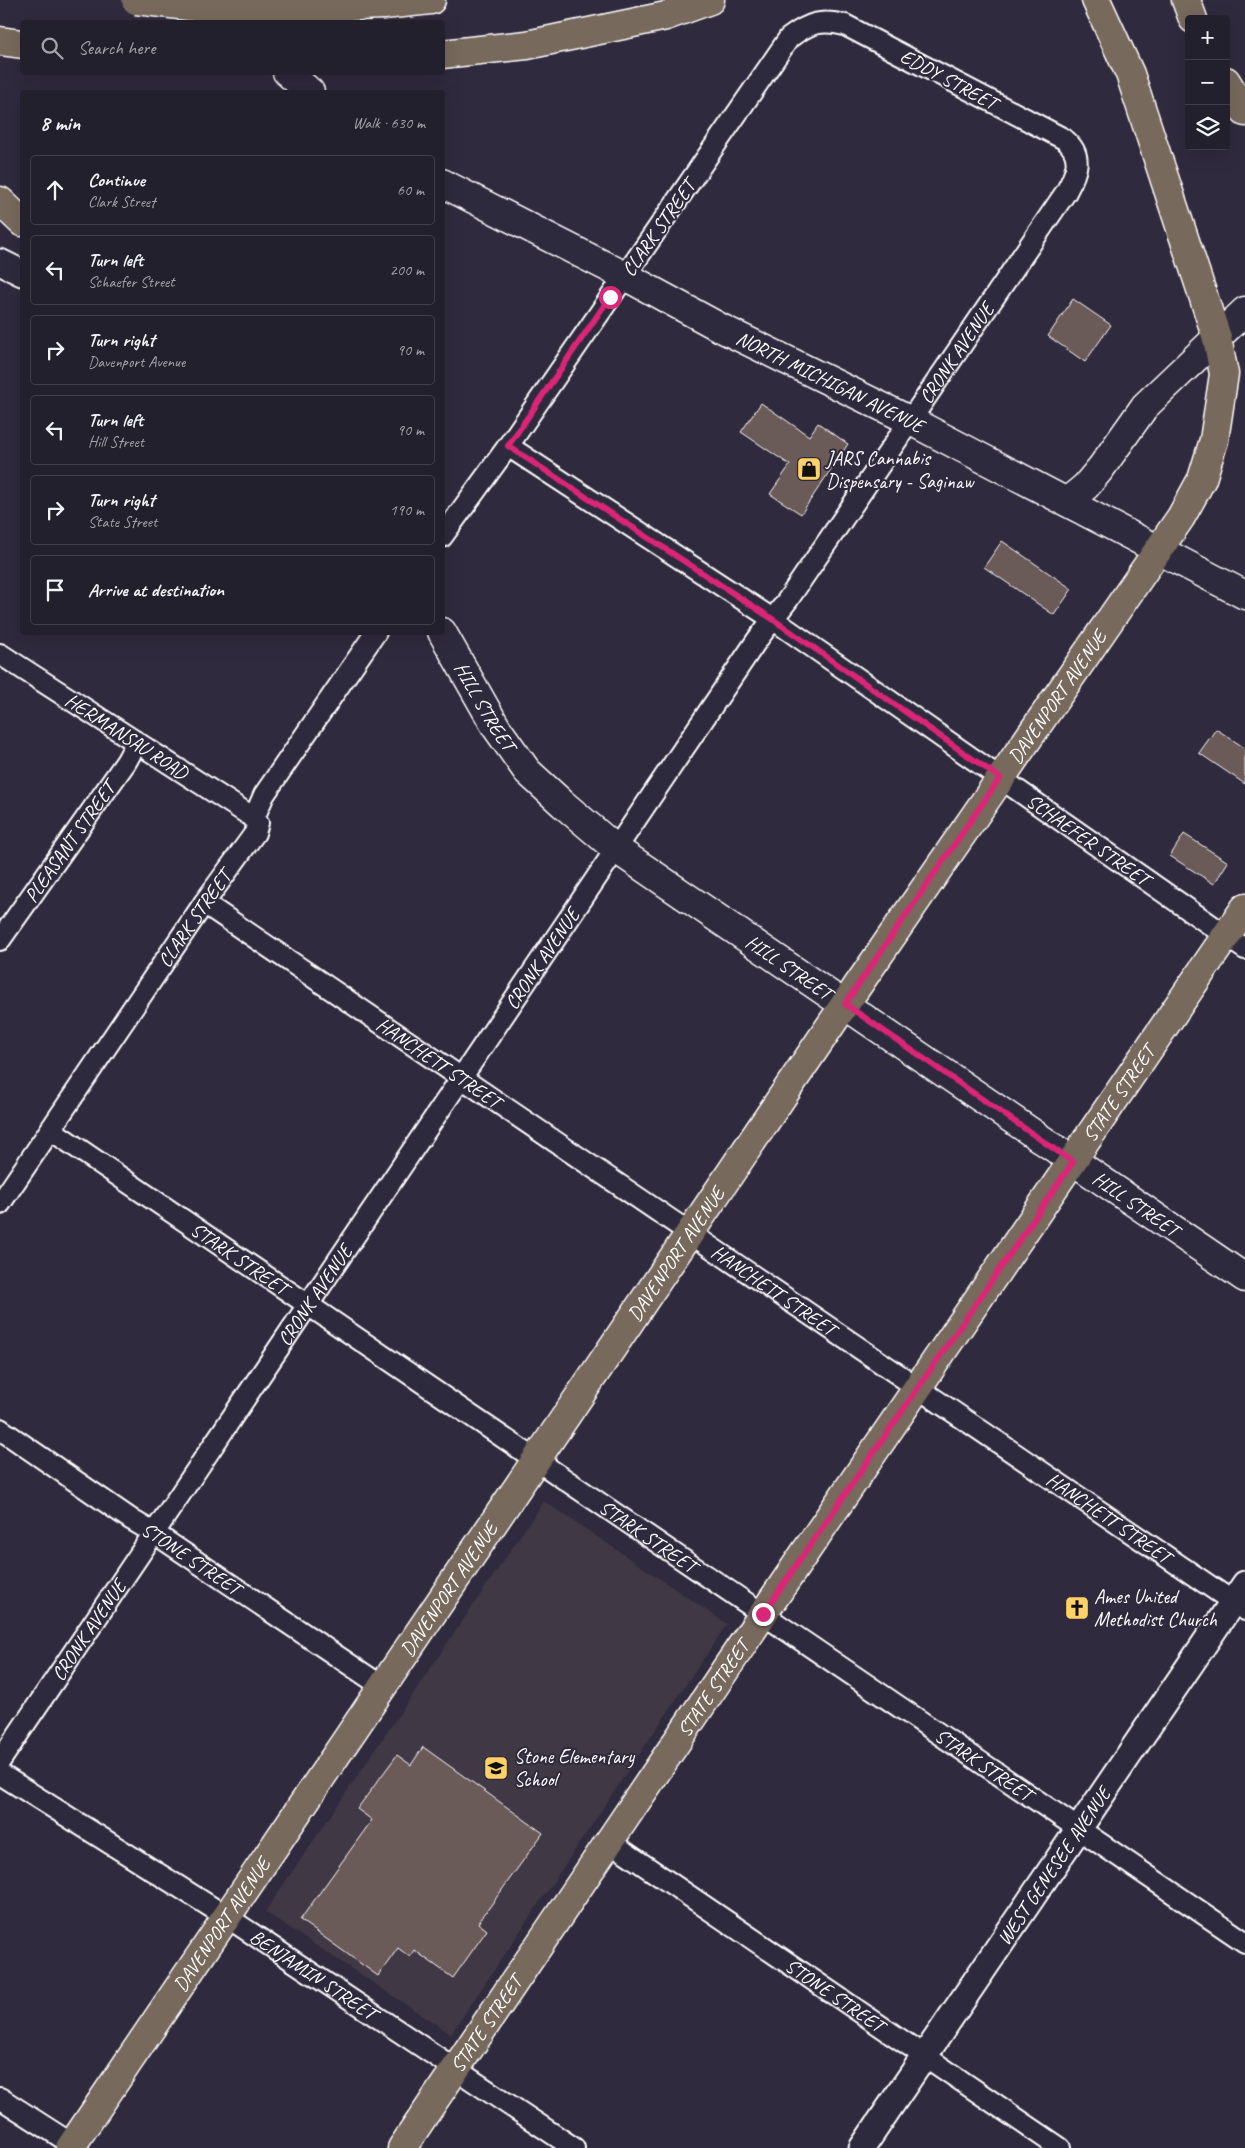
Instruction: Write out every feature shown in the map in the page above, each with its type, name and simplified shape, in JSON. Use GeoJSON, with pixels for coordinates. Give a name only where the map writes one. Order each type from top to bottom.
{"type":"FeatureCollection","features":[{"type":"Feature","properties":{"kind":"main road"},"geometry":{"type":"LineString","coordinates":[[136,0],[232,11],[383,5],[431,0]]}},
{"type":"Feature","properties":{"kind":"main road"},"geometry":{"type":"LineString","coordinates":[[203,0],[227,20]]}},
{"type":"Feature","properties":{"kind":"main road"},"geometry":{"type":"LineString","coordinates":[[445,54],[527,45],[666,16],[710,0]]}},
{"type":"Feature","properties":{"kind":"main road","name":"DAVENPORT AVENUE"},"geometry":{"type":"LineString","coordinates":[[73,2147],[535,1460],[691,1234],[845,1004],[1159,550],[1181,517],[1202,479],[1214,440],[1224,374],[1217,338],[1130,74],[1096,0]]}},
{"type":"Feature","properties":{"kind":"main road"},"geometry":{"type":"LineString","coordinates":[[1186,0],[1192,15]]}},
{"type":"Feature","properties":{"kind":"main road"},"geometry":{"type":"LineString","coordinates":[[0,41],[20,44]]}},
{"type":"Feature","properties":{"kind":"main road"},"geometry":{"type":"LineString","coordinates":[[290,75],[308,90]]}},
{"type":"Feature","properties":{"kind":"main road"},"geometry":{"type":"LineString","coordinates":[[1230,88],[1245,112]]}},
{"type":"Feature","properties":{"kind":"main road","name":"NORTH MICHIGAN AVENUE"},"geometry":{"type":"LineString","coordinates":[[445,185],[1245,595]]}},
{"type":"Feature","properties":{"kind":"main road"},"geometry":{"type":"LineString","coordinates":[[0,201],[20,220]]}},
{"type":"Feature","properties":{"kind":"main road"},"geometry":{"type":"LineString","coordinates":[[1067,502],[1086,486],[1101,468],[1145,406],[1245,312]]}},
{"type":"Feature","properties":{"kind":"main road","name":"HILL STREET"},"geometry":{"type":"LineString","coordinates":[[444,635],[496,727],[527,771],[616,849],[1245,1278]]}},
{"type":"Feature","properties":{"kind":"main road","name":"STATE STREET"},"geometry":{"type":"LineString","coordinates":[[402,2148],[763,1614],[1073,1162],[1236,943],[1245,908]]}},
{"type":"Feature","properties":{"kind":"street","name":"EDDY STREET"},"geometry":{"type":"LineString","coordinates":[[811,24],[828,21],[845,25],[1064,139],[1073,146],[1076,156]]}},
{"type":"Feature","properties":{"kind":"street","name":"CLARK STREET"},"geometry":{"type":"LineString","coordinates":[[445,533],[508,446],[789,38],[811,24]]}},
{"type":"Feature","properties":{"kind":"street","name":"CRONK AVENUE"},"geometry":{"type":"LineString","coordinates":[[0,1761],[751,648],[774,620],[911,422],[1066,192],[1076,172],[1076,156]]}},
{"type":"Feature","properties":{"kind":"street"},"geometry":{"type":"LineString","coordinates":[[0,262],[20,272]]}},
{"type":"Feature","properties":{"kind":"street","name":"SCHAEFER STREET"},"geometry":{"type":"LineString","coordinates":[[508,446],[774,620],[1236,943]]}},
{"type":"Feature","properties":{"kind":"street","name":"CLARK STREET"},"geometry":{"type":"LineString","coordinates":[[0,1204],[204,903],[255,833],[258,823],[254,818],[264,795],[374,635]]}},
{"type":"Feature","properties":{"kind":"street","name":"HERMANSAU ROAD"},"geometry":{"type":"LineString","coordinates":[[0,654],[254,818]]}},
{"type":"Feature","properties":{"kind":"street","name":"PLEASANT STREET"},"geometry":{"type":"LineString","coordinates":[[0,940],[126,762],[138,742]]}},
{"type":"Feature","properties":{"kind":"street","name":"HANCHETT STREET"},"geometry":{"type":"LineString","coordinates":[[204,903],[918,1388],[1241,1599]]}},
{"type":"Feature","properties":{"kind":"street","name":"STARK STREET"},"geometry":{"type":"LineString","coordinates":[[51,1130],[1245,1942]]}},
{"type":"Feature","properties":{"kind":"street","name":"STONE STREET"},"geometry":{"type":"LineString","coordinates":[[0,1429],[132,1520],[383,1687]]}},
{"type":"Feature","properties":{"kind":"street","name":"WEST GENESEE AVENUE"},"geometry":{"type":"LineString","coordinates":[[862,2148],[1079,1830],[1241,1599]]}},
{"type":"Feature","properties":{"kind":"street","name":"BENJAMIN STREET"},"geometry":{"type":"LineString","coordinates":[[0,1774],[227,1917],[574,2148]]}},
{"type":"Feature","properties":{"kind":"street","name":"STONE STREET"},"geometry":{"type":"LineString","coordinates":[[610,1842],[1060,2148]]}},
{"type":"Feature","properties":{"kind":"street"},"geometry":{"type":"LineString","coordinates":[[0,2098],[73,2147]]}},
{"type":"Feature","properties":{"kind":"shaded area","name":"Stone Elementary School"},"geometry":{"type":"Polygon","coordinates":[[[544,1501],[727,1624],[451,2034],[265,1912],[544,1501]]]}},
{"type":"Feature","properties":{"kind":"building"},"geometry":{"type":"Polygon","coordinates":[[[1073,299],[1111,325],[1085,362],[1048,336],[1073,299]]]}},
{"type":"Feature","properties":{"kind":"building","name":"JARS Cannabis Dispensary - Saginaw"},"geometry":{"type":"Polygon","coordinates":[[[761,403],[809,436],[818,423],[848,444],[801,514],[770,494],[790,465],[741,432],[761,403]]]}},
{"type":"Feature","properties":{"kind":"building"},"geometry":{"type":"Polygon","coordinates":[[[1002,541],[1072,589],[1054,615],[984,567],[1002,541]]]}},
{"type":"Feature","properties":{"kind":"building"},"geometry":{"type":"Polygon","coordinates":[[[1216,729],[1245,748],[1245,784],[1199,753],[1216,729]]]}},
{"type":"Feature","properties":{"kind":"building"},"geometry":{"type":"Polygon","coordinates":[[[1184,834],[1228,862],[1214,884],[1170,856],[1184,834]]]}},
{"type":"Feature","properties":{"kind":"building"},"geometry":{"type":"Polygon","coordinates":[[[423,1747],[543,1833],[478,1923],[487,1930],[453,1978],[414,1950],[410,1957],[398,1948],[378,1976],[300,1920],[372,1820],[357,1809],[397,1755],[411,1765],[423,1747]]]}},
{"type":"Feature","properties":{"kind":"place","name":"JARS Cannabis Dispensary - Saginaw"},"geometry":{"type":"Point","coordinates":[809,469]}},
{"type":"Feature","properties":{"kind":"place","name":"Ames United Methodist Church"},"geometry":{"type":"Point","coordinates":[1077,1608]}},
{"type":"Feature","properties":{"kind":"place","name":"Stone Elementary School"},"geometry":{"type":"Point","coordinates":[496,1768]}},
{"type":"Feature","properties":{"kind":"route"},"geometry":{"type":"LineString","coordinates":[[610,297],[508,446],[774,620],[1000,778],[845,1004],[1073,1162],[763,1614]]}}]}
